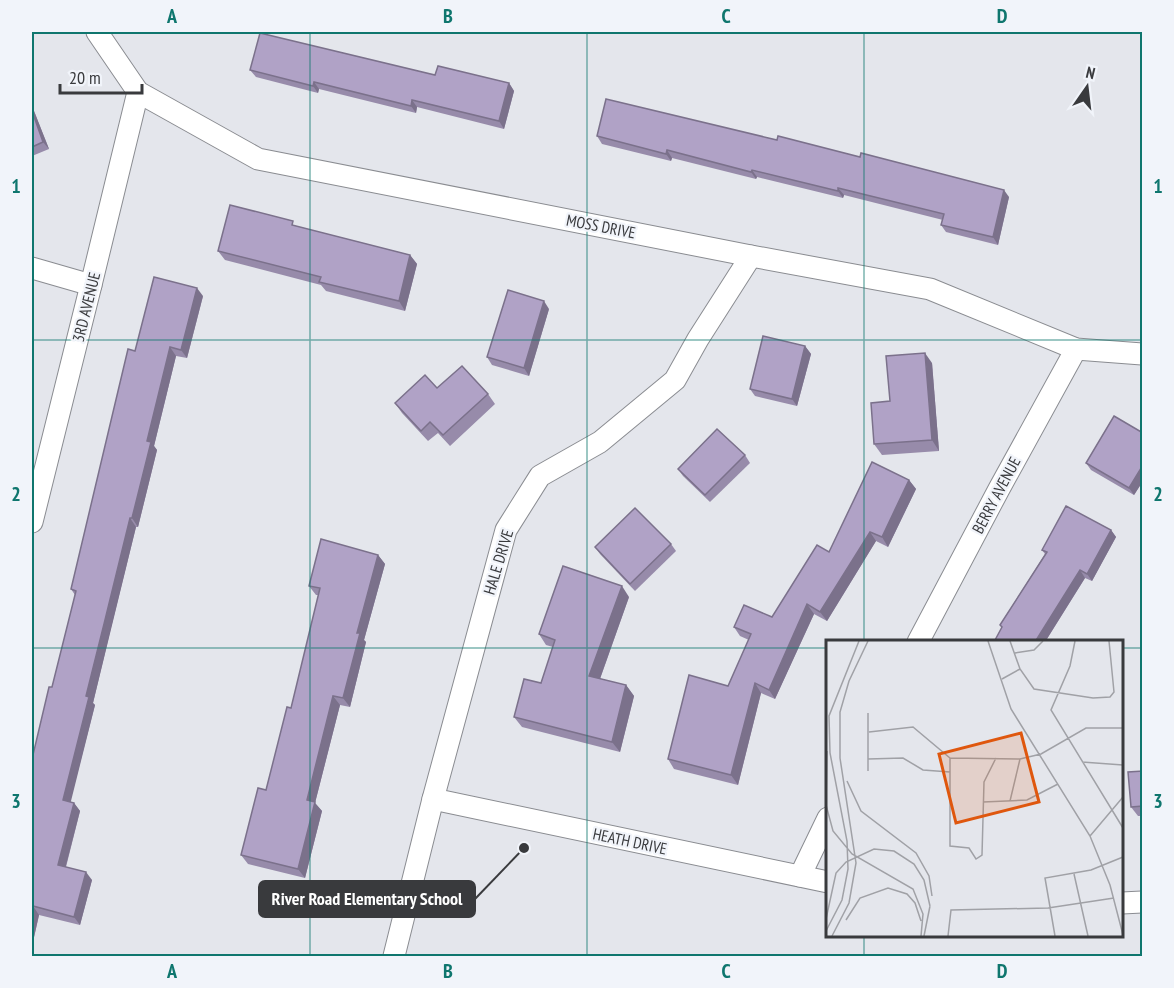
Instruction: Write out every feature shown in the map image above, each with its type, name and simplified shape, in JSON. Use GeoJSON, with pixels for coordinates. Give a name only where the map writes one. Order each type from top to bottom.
{"type":"FeatureCollection","features":[{"type":"Feature","properties":{"kind":"street","name":"MOSS DRIVE"},"geometry":{"type":"LineString","coordinates":[[97,32],[138,92],[258,159],[930,289],[1076,349],[1143,354]]}},
{"type":"Feature","properties":{"kind":"street","name":"3RD AVENUE"},"geometry":{"type":"LineString","coordinates":[[32,522],[138,92]]}},
{"type":"Feature","properties":{"kind":"street","name":"HALE DRIVE"},"geometry":{"type":"LineString","coordinates":[[394,957],[433,799],[506,530],[540,476],[600,442],[675,380],[698,339],[751,256]]}},
{"type":"Feature","properties":{"kind":"street"},"geometry":{"type":"LineString","coordinates":[[32,268],[91,285]]}},
{"type":"Feature","properties":{"kind":"street","name":"BERRY AVENUE"},"geometry":{"type":"LineString","coordinates":[[919,640],[1076,349]]}},
{"type":"Feature","properties":{"kind":"street","name":"HEATH DRIVE"},"geometry":{"type":"LineString","coordinates":[[433,799],[826,882]]}},
{"type":"Feature","properties":{"kind":"street"},"geometry":{"type":"LineString","coordinates":[[800,876],[826,822]]}},
{"type":"Feature","properties":{"kind":"street"},"geometry":{"type":"LineString","coordinates":[[1123,903],[1143,902]]}},
{"type":"Feature","properties":{"kind":"building"},"geometry":{"type":"Polygon","coordinates":[[[260,33],[435,75],[438,66],[509,83],[499,121],[412,100],[411,106],[314,82],[313,86],[250,70],[260,33]]]}},
{"type":"Feature","properties":{"kind":"building"},"geometry":{"type":"Polygon","coordinates":[[[606,99],[777,140],[778,136],[860,157],[861,153],[1004,190],[993,237],[941,225],[944,214],[838,188],[838,191],[752,170],[751,172],[667,150],[666,154],[597,136],[606,99]]]}},
{"type":"Feature","properties":{"kind":"building"},"geometry":{"type":"Polygon","coordinates":[[[32,111],[43,142],[32,147],[32,111]]]}},
{"type":"Feature","properties":{"kind":"building"},"geometry":{"type":"Polygon","coordinates":[[[230,205],[293,221],[292,225],[410,255],[399,301],[319,282],[321,277],[218,251],[230,205]]]}},
{"type":"Feature","properties":{"kind":"building"},"geometry":{"type":"Polygon","coordinates":[[[154,277],[197,288],[181,350],[170,347],[147,441],[151,442],[86,696],[89,697],[63,800],[74,803],[58,865],[86,872],[74,917],[33,906],[32,913],[32,759],[76,591],[71,589],[128,349],[135,351],[154,277]]]}},
{"type":"Feature","properties":{"kind":"building"},"geometry":{"type":"Polygon","coordinates":[[[508,290],[544,301],[524,368],[487,357],[508,290]]]}},
{"type":"Feature","properties":{"kind":"building"},"geometry":{"type":"Polygon","coordinates":[[[763,336],[805,346],[792,399],[750,389],[763,336]]]}},
{"type":"Feature","properties":{"kind":"building"},"geometry":{"type":"Polygon","coordinates":[[[925,353],[932,440],[874,444],[871,403],[890,401],[886,356],[925,353]]]}},
{"type":"Feature","properties":{"kind":"building"},"geometry":{"type":"Polygon","coordinates":[[[462,366],[488,394],[443,435],[430,422],[421,431],[395,403],[425,375],[437,388],[462,366]]]}},
{"type":"Feature","properties":{"kind":"building"},"geometry":{"type":"Polygon","coordinates":[[[1114,416],[1143,433],[1143,465],[1129,488],[1086,463],[1114,416]]]}},
{"type":"Feature","properties":{"kind":"building"},"geometry":{"type":"Polygon","coordinates":[[[717,429],[745,455],[705,495],[678,469],[717,429]]]}},
{"type":"Feature","properties":{"kind":"building"},"geometry":{"type":"Polygon","coordinates":[[[872,462],[909,480],[882,537],[870,532],[820,612],[807,604],[769,690],[755,683],[731,775],[668,759],[689,675],[728,686],[751,634],[734,627],[744,605],[772,617],[817,545],[829,552],[872,462]]]}},
{"type":"Feature","properties":{"kind":"building"},"geometry":{"type":"Polygon","coordinates":[[[1066,506],[1111,530],[1087,574],[1080,570],[1036,640],[995,640],[1002,627],[1000,625],[1047,552],[1042,550],[1066,506]]]}},
{"type":"Feature","properties":{"kind":"building"},"geometry":{"type":"Polygon","coordinates":[[[635,508],[671,544],[630,584],[595,547],[635,508]]]}},
{"type":"Feature","properties":{"kind":"building"},"geometry":{"type":"Polygon","coordinates":[[[321,539],[378,555],[357,633],[360,633],[343,698],[333,696],[307,800],[315,802],[298,869],[241,855],[258,788],[266,790],[287,707],[291,708],[320,588],[309,586],[321,539]]]}},
{"type":"Feature","properties":{"kind":"building"},"geometry":{"type":"Polygon","coordinates":[[[563,566],[622,586],[589,676],[626,685],[612,742],[514,717],[524,679],[541,683],[555,640],[539,634],[563,566]]]}},
{"type":"Feature","properties":{"kind":"building"},"geometry":{"type":"Polygon","coordinates":[[[1143,771],[1143,806],[1131,807],[1128,772],[1143,771]]]}},
{"type":"Feature","properties":{"kind":"place","name":"River Road Elementary School"},"geometry":{"type":"Point","coordinates":[524,848]}}]}
